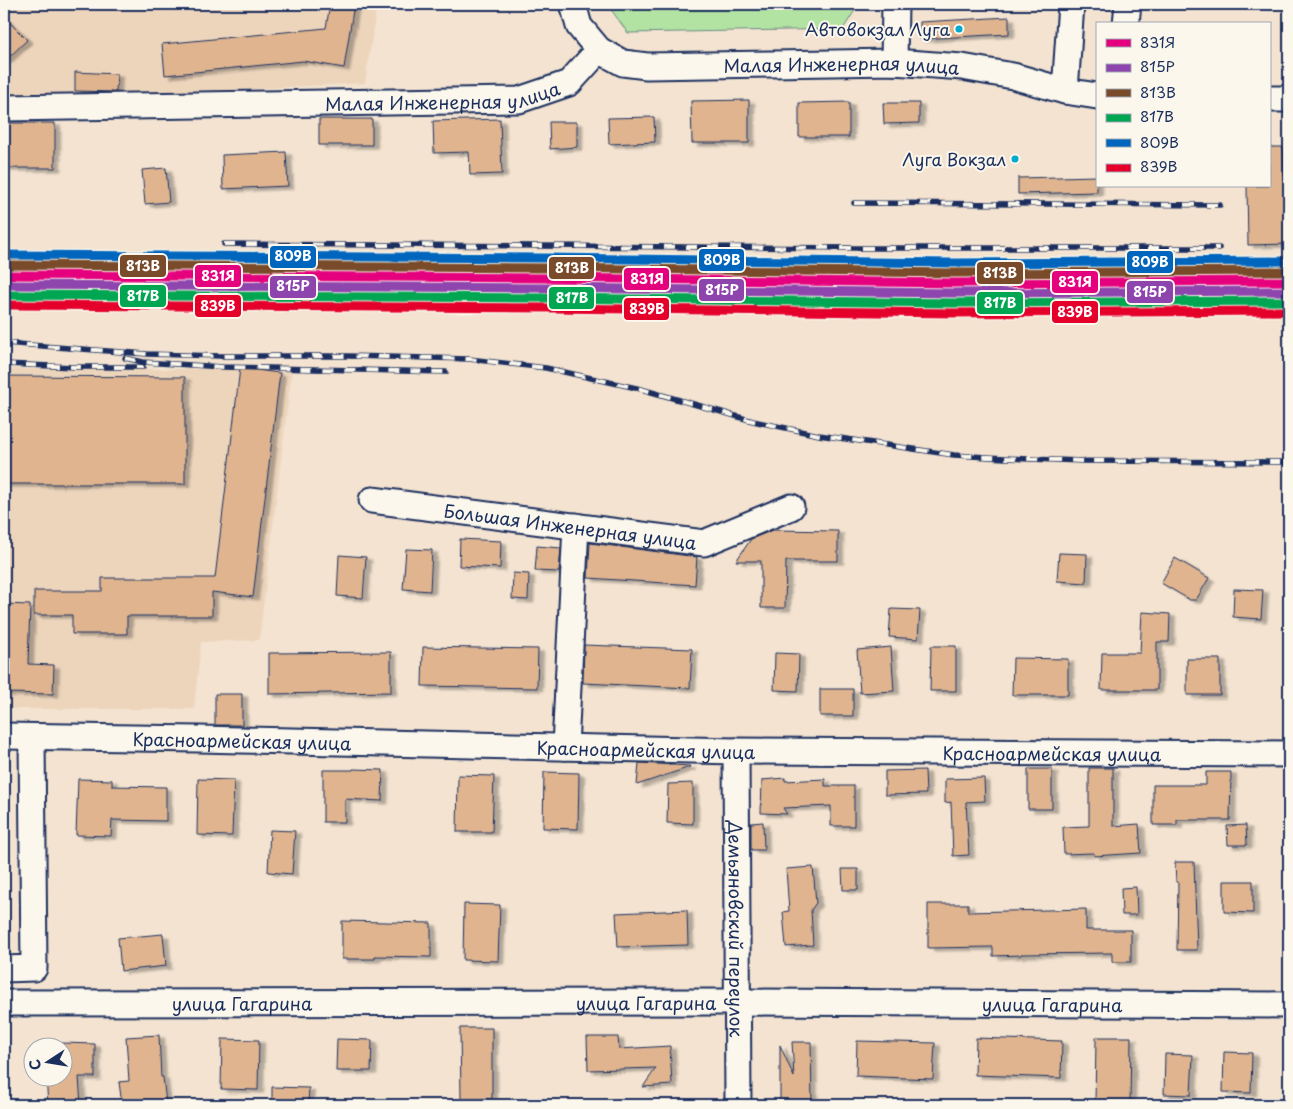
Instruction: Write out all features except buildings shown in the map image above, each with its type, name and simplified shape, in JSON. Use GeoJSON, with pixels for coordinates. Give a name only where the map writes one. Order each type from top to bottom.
{"type":"FeatureCollection","features":[{"type":"Feature","properties":{"kind":"street"},"geometry":{"type":"LineString","coordinates":[[573,4],[579,26],[599,50]]}},
{"type":"Feature","properties":{"kind":"street"},"geometry":{"type":"LineString","coordinates":[[894,62],[895,4]]}},
{"type":"Feature","properties":{"kind":"street"},"geometry":{"type":"LineString","coordinates":[[1065,91],[1072,4]]}},
{"type":"Feature","properties":{"kind":"street"},"geometry":{"type":"LineString","coordinates":[[1126,22],[1128,4]]}},
{"type":"Feature","properties":{"kind":"street","name":"Малая Инженерная улица"},"geometry":{"type":"LineString","coordinates":[[4,108],[519,100],[569,83],[599,50],[623,63],[647,66],[894,62],[962,67],[1005,74],[1065,91],[1096,96]]}},
{"type":"Feature","properties":{"kind":"street"},"geometry":{"type":"LineString","coordinates":[[1270,99],[1289,99]]}},
{"type":"Feature","properties":{"kind":"street","name":"Большая Инженерная улица"},"geometry":{"type":"LineString","coordinates":[[372,500],[704,543],[791,507]]}},
{"type":"Feature","properties":{"kind":"street"},"geometry":{"type":"LineString","coordinates":[[565,747],[576,526]]}},
{"type":"Feature","properties":{"kind":"street","name":"Красноармейская улица"},"geometry":{"type":"LineString","coordinates":[[4,736],[199,738],[736,751],[1289,754]]}},
{"type":"Feature","properties":{"kind":"street"},"geometry":{"type":"LineString","coordinates":[[4,969],[34,968],[32,737]]}},
{"type":"Feature","properties":{"kind":"street","name":"Демьяновский переулок"},"geometry":{"type":"LineString","coordinates":[[736,751],[738,1105]]}},
{"type":"Feature","properties":{"kind":"street","name":"улица Гагарина"},"geometry":{"type":"LineString","coordinates":[[4,1003],[737,1002],[1289,1005]]}},
{"type":"Feature","properties":{"kind":"shaded area"},"geometry":{"type":"Polygon","coordinates":[[[4,4],[377,4],[365,83],[181,93],[4,97],[4,4]]]}},
{"type":"Feature","properties":{"kind":"shaded area"},"geometry":{"type":"Polygon","coordinates":[[[4,369],[292,369],[259,640],[201,642],[194,709],[4,709],[4,369]]]}},
{"type":"Feature","properties":{"kind":"green space"},"geometry":{"type":"Polygon","coordinates":[[[607,4],[859,4],[843,29],[628,33],[607,4]]]}},
{"type":"Feature","properties":{"kind":"railway"},"geometry":{"type":"LineString","coordinates":[[854,203],[1220,205]]}},
{"type":"Feature","properties":{"kind":"railway"},"geometry":{"type":"LineString","coordinates":[[224,244],[1219,248]]}},
{"type":"Feature","properties":{"kind":"railway"},"geometry":{"type":"LineString","coordinates":[[4,343],[147,354],[469,359],[546,368],[641,389],[753,421],[819,435],[954,455],[1083,461],[1289,462]]}},
{"type":"Feature","properties":{"kind":"railway"},"geometry":{"type":"LineString","coordinates":[[125,358],[143,362],[223,367],[446,372]]}},
{"type":"Feature","properties":{"kind":"railway"},"geometry":{"type":"LineString","coordinates":[[4,364],[143,367]]}},
{"type":"Feature","properties":{"kind":"transit line","name":"809В"},"geometry":{"type":"LineString","coordinates":[[4,255],[549,258],[954,263],[1289,261]]}},
{"type":"Feature","properties":{"kind":"transit line","name":"813В"},"geometry":{"type":"LineString","coordinates":[[4,265],[549,268],[954,273],[1289,271]]}},
{"type":"Feature","properties":{"kind":"transit line","name":"831Я"},"geometry":{"type":"LineString","coordinates":[[4,275],[549,278],[954,283],[1289,281]]}},
{"type":"Feature","properties":{"kind":"transit line","name":"815Р"},"geometry":{"type":"LineString","coordinates":[[4,285],[549,288],[954,293],[1289,291]]}},
{"type":"Feature","properties":{"kind":"transit line","name":"817В"},"geometry":{"type":"LineString","coordinates":[[4,295],[549,298],[954,303],[1289,301]]}},
{"type":"Feature","properties":{"kind":"transit line","name":"839В"},"geometry":{"type":"LineString","coordinates":[[4,305],[549,308],[954,313],[1289,311]]}},
{"type":"Feature","properties":{"kind":"place","name":"Автовокзал Луга"},"geometry":{"type":"Point","coordinates":[959,29]}},
{"type":"Feature","properties":{"kind":"place","name":"Луга Вокзал"},"geometry":{"type":"Point","coordinates":[1015,159]}}]}
